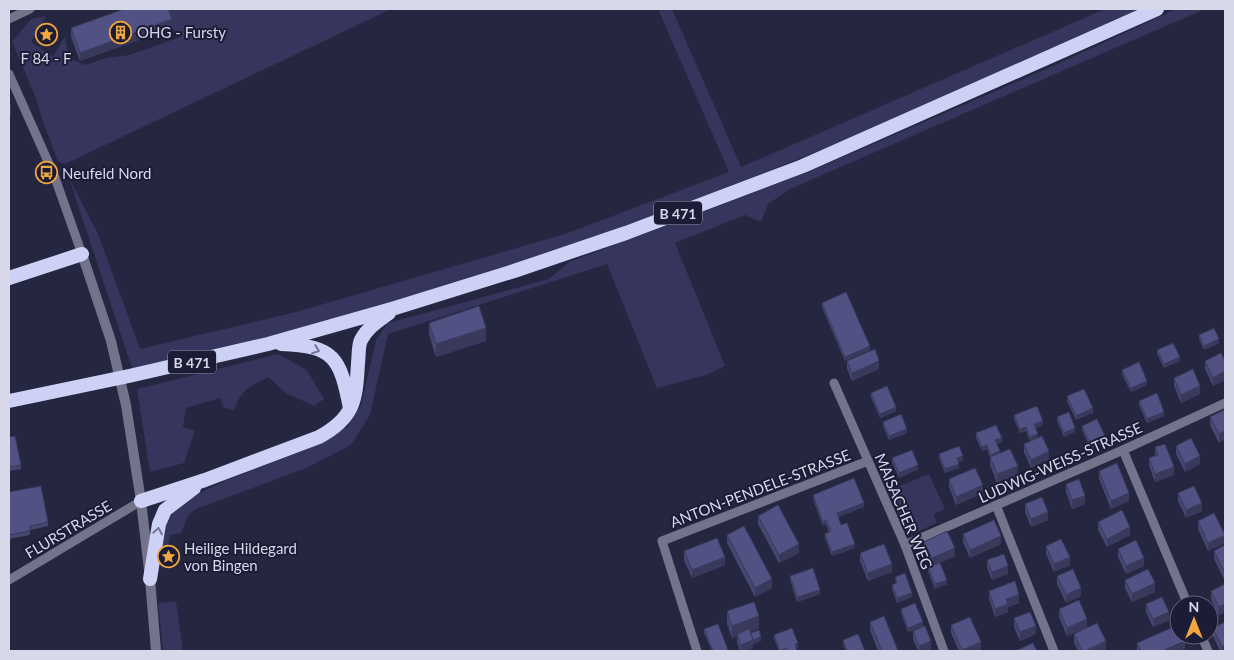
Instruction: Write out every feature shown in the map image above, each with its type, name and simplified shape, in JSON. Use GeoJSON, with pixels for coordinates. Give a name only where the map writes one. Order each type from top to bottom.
{"type":"FeatureCollection","features":[{"type":"Feature","properties":{"kind":"highway","name":"B 471"},"geometry":{"type":"LineString","coordinates":[[9,401],[268,344],[469,286],[626,233],[803,166],[1157,9]]}},
{"type":"Feature","properties":{"kind":"highway"},"geometry":{"type":"LineString","coordinates":[[9,278],[82,254]]}},
{"type":"Feature","properties":{"kind":"highway"},"geometry":{"type":"LineString","coordinates":[[141,501],[204,480],[319,437],[335,428],[345,418],[356,393],[360,342],[368,330],[395,308]]}},
{"type":"Feature","properties":{"kind":"highway"},"geometry":{"type":"LineString","coordinates":[[268,344],[314,348],[331,357],[341,371],[350,408]]}},
{"type":"Feature","properties":{"kind":"highway"},"geometry":{"type":"LineString","coordinates":[[150,580],[159,524],[165,510],[204,480]]}},
{"type":"Feature","properties":{"kind":"street"},"geometry":{"type":"LineString","coordinates":[[9,19],[30,9]]}},
{"type":"Feature","properties":{"kind":"street"},"geometry":{"type":"LineString","coordinates":[[9,74],[54,175],[111,341],[126,405],[141,501],[156,651]]}},
{"type":"Feature","properties":{"kind":"street","name":"MAISACHER WEG"},"geometry":{"type":"LineString","coordinates":[[834,383],[905,545],[944,651]]}},
{"type":"Feature","properties":{"kind":"street","name":"LUDWIG-WEISS-STRASSE"},"geometry":{"type":"LineString","coordinates":[[905,545],[1123,450],[1225,403]]}},
{"type":"Feature","properties":{"kind":"street"},"geometry":{"type":"LineString","coordinates":[[1123,450],[1184,595]]}},
{"type":"Feature","properties":{"kind":"street","name":"ANTON-PENDELE-STRASSE"},"geometry":{"type":"LineString","coordinates":[[697,651],[662,541],[868,461]]}},
{"type":"Feature","properties":{"kind":"street","name":"FLURSTRASSE"},"geometry":{"type":"LineString","coordinates":[[9,580],[141,501]]}},
{"type":"Feature","properties":{"kind":"street"},"geometry":{"type":"LineString","coordinates":[[996,505],[1054,651]]}},
{"type":"Feature","properties":{"kind":"shaded area"},"geometry":{"type":"Polygon","coordinates":[[[165,9],[391,9],[65,164],[58,161],[36,98],[12,42],[31,19],[46,16],[31,42],[53,57],[65,36],[69,58],[85,65],[106,58],[129,55],[180,37],[172,28],[165,9]]]}},
{"type":"Feature","properties":{"kind":"shaded area"},"geometry":{"type":"Polygon","coordinates":[[[658,9],[672,9],[741,167],[1105,9],[1143,9],[975,85],[862,133],[560,251],[347,315],[133,371],[69,178],[98,234],[140,349],[296,312],[565,234],[729,172],[658,9]]]}},
{"type":"Feature","properties":{"kind":"shaded area"},"geometry":{"type":"Polygon","coordinates":[[[1176,9],[1205,9],[790,189],[768,204],[761,222],[745,215],[675,243],[725,366],[706,375],[657,388],[607,264],[388,334],[370,415],[351,445],[306,468],[196,509],[188,516],[181,533],[170,535],[166,557],[160,559],[167,516],[193,496],[225,481],[322,443],[348,426],[361,405],[376,340],[388,323],[549,279],[569,262],[806,173],[1053,66],[1176,9]]]}},
{"type":"Feature","properties":{"kind":"shaded area"},"geometry":{"type":"Polygon","coordinates":[[[278,354],[307,370],[324,399],[314,406],[286,393],[268,377],[247,389],[240,397],[234,410],[223,407],[220,398],[186,408],[183,427],[195,431],[184,463],[150,472],[137,389],[278,354]]]}},
{"type":"Feature","properties":{"kind":"shaded area"},"geometry":{"type":"Polygon","coordinates":[[[929,474],[945,509],[934,514],[937,523],[914,533],[907,532],[890,490],[929,474]]]}},
{"type":"Feature","properties":{"kind":"shaded area"},"geometry":{"type":"Polygon","coordinates":[[[176,601],[183,651],[163,651],[158,603],[176,601]]]}},
{"type":"Feature","properties":{"kind":"building","name":"OHG - Fursty"},"geometry":{"type":"Polygon","coordinates":[[[124,9],[168,9],[172,19],[80,53],[71,28],[124,9]]]}},
{"type":"Feature","properties":{"kind":"building"},"geometry":{"type":"Polygon","coordinates":[[[846,292],[870,346],[845,357],[822,303],[846,292]]]}},
{"type":"Feature","properties":{"kind":"building"},"geometry":{"type":"Polygon","coordinates":[[[479,306],[486,328],[436,344],[429,323],[479,306]]]}},
{"type":"Feature","properties":{"kind":"building"},"geometry":{"type":"Polygon","coordinates":[[[1214,328],[1219,339],[1204,346],[1199,335],[1214,328]]]}},
{"type":"Feature","properties":{"kind":"building"},"geometry":{"type":"Polygon","coordinates":[[[1173,343],[1180,357],[1164,364],[1157,350],[1173,343]]]}},
{"type":"Feature","properties":{"kind":"building"},"geometry":{"type":"Polygon","coordinates":[[[875,349],[879,361],[852,373],[847,361],[875,349]]]}},
{"type":"Feature","properties":{"kind":"building"},"geometry":{"type":"Polygon","coordinates":[[[1221,353],[1225,361],[1225,371],[1213,378],[1205,361],[1221,353]]]}},
{"type":"Feature","properties":{"kind":"building"},"geometry":{"type":"Polygon","coordinates":[[[1139,362],[1147,381],[1131,388],[1122,370],[1139,362]]]}},
{"type":"Feature","properties":{"kind":"building"},"geometry":{"type":"Polygon","coordinates":[[[1193,369],[1200,386],[1181,395],[1174,378],[1193,369]]]}},
{"type":"Feature","properties":{"kind":"building"},"geometry":{"type":"Polygon","coordinates":[[[887,386],[896,407],[880,414],[871,393],[887,386]]]}},
{"type":"Feature","properties":{"kind":"building"},"geometry":{"type":"Polygon","coordinates":[[[1084,389],[1093,408],[1076,416],[1067,396],[1084,389]]]}},
{"type":"Feature","properties":{"kind":"building"},"geometry":{"type":"Polygon","coordinates":[[[1157,393],[1164,412],[1147,419],[1139,401],[1157,393]]]}},
{"type":"Feature","properties":{"kind":"building"},"geometry":{"type":"Polygon","coordinates":[[[1037,406],[1043,421],[1034,424],[1038,434],[1030,437],[1026,427],[1020,429],[1014,415],[1037,406]]]}},
{"type":"Feature","properties":{"kind":"building"},"geometry":{"type":"Polygon","coordinates":[[[1224,410],[1225,431],[1219,434],[1210,417],[1224,410]]]}},
{"type":"Feature","properties":{"kind":"building"},"geometry":{"type":"Polygon","coordinates":[[[1069,412],[1075,428],[1064,433],[1057,417],[1069,412]]]}},
{"type":"Feature","properties":{"kind":"building"},"geometry":{"type":"Polygon","coordinates":[[[901,414],[907,429],[889,436],[883,422],[901,414]]]}},
{"type":"Feature","properties":{"kind":"building"},"geometry":{"type":"Polygon","coordinates":[[[1097,419],[1106,438],[1091,445],[1082,426],[1097,419]]]}},
{"type":"Feature","properties":{"kind":"building"},"geometry":{"type":"Polygon","coordinates":[[[996,425],[1002,438],[995,440],[1000,451],[991,455],[987,445],[982,447],[976,433],[996,425]]]}},
{"type":"Feature","properties":{"kind":"building"},"geometry":{"type":"Polygon","coordinates":[[[15,436],[21,465],[9,467],[9,437],[15,436]]]}},
{"type":"Feature","properties":{"kind":"building"},"geometry":{"type":"Polygon","coordinates":[[[1042,436],[1049,451],[1031,460],[1024,444],[1042,436]]]}},
{"type":"Feature","properties":{"kind":"building"},"geometry":{"type":"Polygon","coordinates":[[[1191,438],[1200,456],[1185,464],[1176,446],[1191,438]]]}},
{"type":"Feature","properties":{"kind":"building"},"geometry":{"type":"Polygon","coordinates":[[[1165,444],[1174,467],[1155,474],[1149,458],[1158,455],[1155,447],[1165,444]]]}},
{"type":"Feature","properties":{"kind":"building"},"geometry":{"type":"Polygon","coordinates":[[[959,446],[963,456],[957,458],[959,464],[945,469],[939,454],[959,446]]]}},
{"type":"Feature","properties":{"kind":"building"},"geometry":{"type":"Polygon","coordinates":[[[1010,449],[1018,466],[997,474],[990,457],[1010,449]]]}},
{"type":"Feature","properties":{"kind":"building"},"geometry":{"type":"Polygon","coordinates":[[[912,450],[918,465],[899,473],[892,458],[912,450]]]}},
{"type":"Feature","properties":{"kind":"building"},"geometry":{"type":"Polygon","coordinates":[[[1117,463],[1129,493],[1111,501],[1099,471],[1117,463]]]}},
{"type":"Feature","properties":{"kind":"building"},"geometry":{"type":"Polygon","coordinates":[[[975,468],[983,485],[956,497],[949,479],[975,468]]]}},
{"type":"Feature","properties":{"kind":"building"},"geometry":{"type":"Polygon","coordinates":[[[854,478],[864,503],[837,513],[841,525],[847,523],[855,544],[832,552],[825,534],[831,531],[826,520],[823,522],[813,495],[854,478]]]}},
{"type":"Feature","properties":{"kind":"building"},"geometry":{"type":"Polygon","coordinates":[[[1079,479],[1085,496],[1072,500],[1066,484],[1079,479]]]}},
{"type":"Feature","properties":{"kind":"building"},"geometry":{"type":"Polygon","coordinates":[[[41,486],[48,522],[30,526],[30,531],[9,535],[9,492],[41,486]]]}},
{"type":"Feature","properties":{"kind":"building"},"geometry":{"type":"Polygon","coordinates":[[[1194,486],[1202,503],[1186,510],[1178,493],[1194,486]]]}},
{"type":"Feature","properties":{"kind":"building"},"geometry":{"type":"Polygon","coordinates":[[[1042,497],[1048,512],[1031,519],[1025,504],[1042,497]]]}},
{"type":"Feature","properties":{"kind":"building"},"geometry":{"type":"Polygon","coordinates":[[[778,505],[799,544],[779,555],[758,516],[778,505]]]}},
{"type":"Feature","properties":{"kind":"building"},"geometry":{"type":"Polygon","coordinates":[[[1122,510],[1130,527],[1107,539],[1098,522],[1122,510]]]}},
{"type":"Feature","properties":{"kind":"building"},"geometry":{"type":"Polygon","coordinates":[[[1214,513],[1225,535],[1208,543],[1198,521],[1214,513]]]}},
{"type":"Feature","properties":{"kind":"building"},"geometry":{"type":"Polygon","coordinates":[[[994,520],[1001,536],[970,550],[963,534],[994,520]]]}},
{"type":"Feature","properties":{"kind":"building"},"geometry":{"type":"Polygon","coordinates":[[[744,526],[772,579],[755,588],[727,535],[744,526]]]}},
{"type":"Feature","properties":{"kind":"building"},"geometry":{"type":"Polygon","coordinates":[[[947,531],[955,548],[932,558],[924,542],[947,531]]]}},
{"type":"Feature","properties":{"kind":"building"},"geometry":{"type":"Polygon","coordinates":[[[717,538],[725,557],[692,570],[684,551],[717,538]]]}},
{"type":"Feature","properties":{"kind":"building"},"geometry":{"type":"Polygon","coordinates":[[[1061,539],[1070,557],[1054,564],[1046,546],[1061,539]]]}},
{"type":"Feature","properties":{"kind":"building"},"geometry":{"type":"Polygon","coordinates":[[[1136,540],[1144,558],[1126,566],[1118,549],[1136,540]]]}},
{"type":"Feature","properties":{"kind":"building"},"geometry":{"type":"Polygon","coordinates":[[[884,544],[892,564],[868,573],[860,553],[884,544]]]}},
{"type":"Feature","properties":{"kind":"building"},"geometry":{"type":"Polygon","coordinates":[[[1225,545],[1225,573],[1214,551],[1225,545]]]}},
{"type":"Feature","properties":{"kind":"building"},"geometry":{"type":"Polygon","coordinates":[[[1004,554],[1008,566],[992,572],[987,560],[1004,554]]]}},
{"type":"Feature","properties":{"kind":"building"},"geometry":{"type":"Polygon","coordinates":[[[940,563],[947,580],[935,584],[928,567],[940,563]]]}},
{"type":"Feature","properties":{"kind":"building"},"geometry":{"type":"Polygon","coordinates":[[[813,568],[820,590],[797,597],[790,576],[813,568]]]}},
{"type":"Feature","properties":{"kind":"building"},"geometry":{"type":"Polygon","coordinates":[[[1073,569],[1081,588],[1066,595],[1057,576],[1073,569]]]}},
{"type":"Feature","properties":{"kind":"building"},"geometry":{"type":"Polygon","coordinates":[[[1148,569],[1155,583],[1132,594],[1125,580],[1148,569]]]}},
{"type":"Feature","properties":{"kind":"building"},"geometry":{"type":"Polygon","coordinates":[[[905,573],[912,593],[897,598],[892,585],[897,583],[895,577],[905,573]]]}},
{"type":"Feature","properties":{"kind":"building"},"geometry":{"type":"Polygon","coordinates":[[[1015,581],[1019,595],[1006,599],[1008,604],[995,609],[989,591],[1015,581]]]}},
{"type":"Feature","properties":{"kind":"building"},"geometry":{"type":"Polygon","coordinates":[[[1225,584],[1225,604],[1219,607],[1219,595],[1213,595],[1211,591],[1225,584]]]}},
{"type":"Feature","properties":{"kind":"building"},"geometry":{"type":"Polygon","coordinates":[[[1162,597],[1169,612],[1153,619],[1146,604],[1162,597]]]}},
{"type":"Feature","properties":{"kind":"building"},"geometry":{"type":"Polygon","coordinates":[[[1079,600],[1087,619],[1067,628],[1059,609],[1079,600]]]}},
{"type":"Feature","properties":{"kind":"building"},"geometry":{"type":"Polygon","coordinates":[[[754,602],[759,616],[732,626],[727,611],[754,602]]]}},
{"type":"Feature","properties":{"kind":"building"},"geometry":{"type":"Polygon","coordinates":[[[915,603],[923,622],[908,628],[901,609],[915,603]]]}},
{"type":"Feature","properties":{"kind":"building"},"geometry":{"type":"Polygon","coordinates":[[[1030,612],[1036,626],[1020,632],[1014,618],[1030,612]]]}},
{"type":"Feature","properties":{"kind":"building"},"geometry":{"type":"Polygon","coordinates":[[[884,616],[898,651],[882,651],[870,622],[884,616]]]}},
{"type":"Feature","properties":{"kind":"building"},"geometry":{"type":"Polygon","coordinates":[[[970,617],[981,642],[962,650],[951,625],[970,617]]]}},
{"type":"Feature","properties":{"kind":"building"},"geometry":{"type":"Polygon","coordinates":[[[1225,622],[1225,645],[1222,647],[1219,641],[1219,625],[1225,622]]]}},
{"type":"Feature","properties":{"kind":"building"},"geometry":{"type":"Polygon","coordinates":[[[1097,623],[1106,641],[1082,651],[1074,634],[1097,623]]]}},
{"type":"Feature","properties":{"kind":"building"},"geometry":{"type":"Polygon","coordinates":[[[718,624],[728,650],[725,651],[713,651],[704,629],[718,624]]]}},
{"type":"Feature","properties":{"kind":"building"},"geometry":{"type":"Polygon","coordinates":[[[925,626],[931,641],[919,646],[913,631],[925,626]]]}},
{"type":"Feature","properties":{"kind":"building"},"geometry":{"type":"Polygon","coordinates":[[[792,628],[798,643],[795,644],[797,651],[788,651],[786,648],[780,651],[774,635],[792,628]]]}},
{"type":"Feature","properties":{"kind":"building"},"geometry":{"type":"Polygon","coordinates":[[[749,629],[753,640],[741,645],[737,634],[749,629]]]}},
{"type":"Feature","properties":{"kind":"building"},"geometry":{"type":"Polygon","coordinates":[[[1169,629],[1169,645],[1176,645],[1162,651],[1141,651],[1137,643],[1169,629]]]}},
{"type":"Feature","properties":{"kind":"building"},"geometry":{"type":"Polygon","coordinates":[[[759,630],[761,637],[753,640],[751,633],[759,630]]]}},
{"type":"Feature","properties":{"kind":"building"},"geometry":{"type":"Polygon","coordinates":[[[858,634],[865,651],[847,651],[843,640],[858,634]]]}},
{"type":"Feature","properties":{"kind":"building"},"geometry":{"type":"Polygon","coordinates":[[[1033,643],[1037,651],[1015,651],[1033,643]]]}},
{"type":"Feature","properties":{"kind":"place","name":"OHG - Fursty"},"geometry":{"type":"Point","coordinates":[121,32]}},
{"type":"Feature","properties":{"kind":"place","name":"F 84 - F"},"geometry":{"type":"Point","coordinates":[46,35]}},
{"type":"Feature","properties":{"kind":"place","name":"Neufeld Nord"},"geometry":{"type":"Point","coordinates":[46,173]}},
{"type":"Feature","properties":{"kind":"place","name":"Heilige Hildegard von Bingen"},"geometry":{"type":"Point","coordinates":[168,557]}}]}
